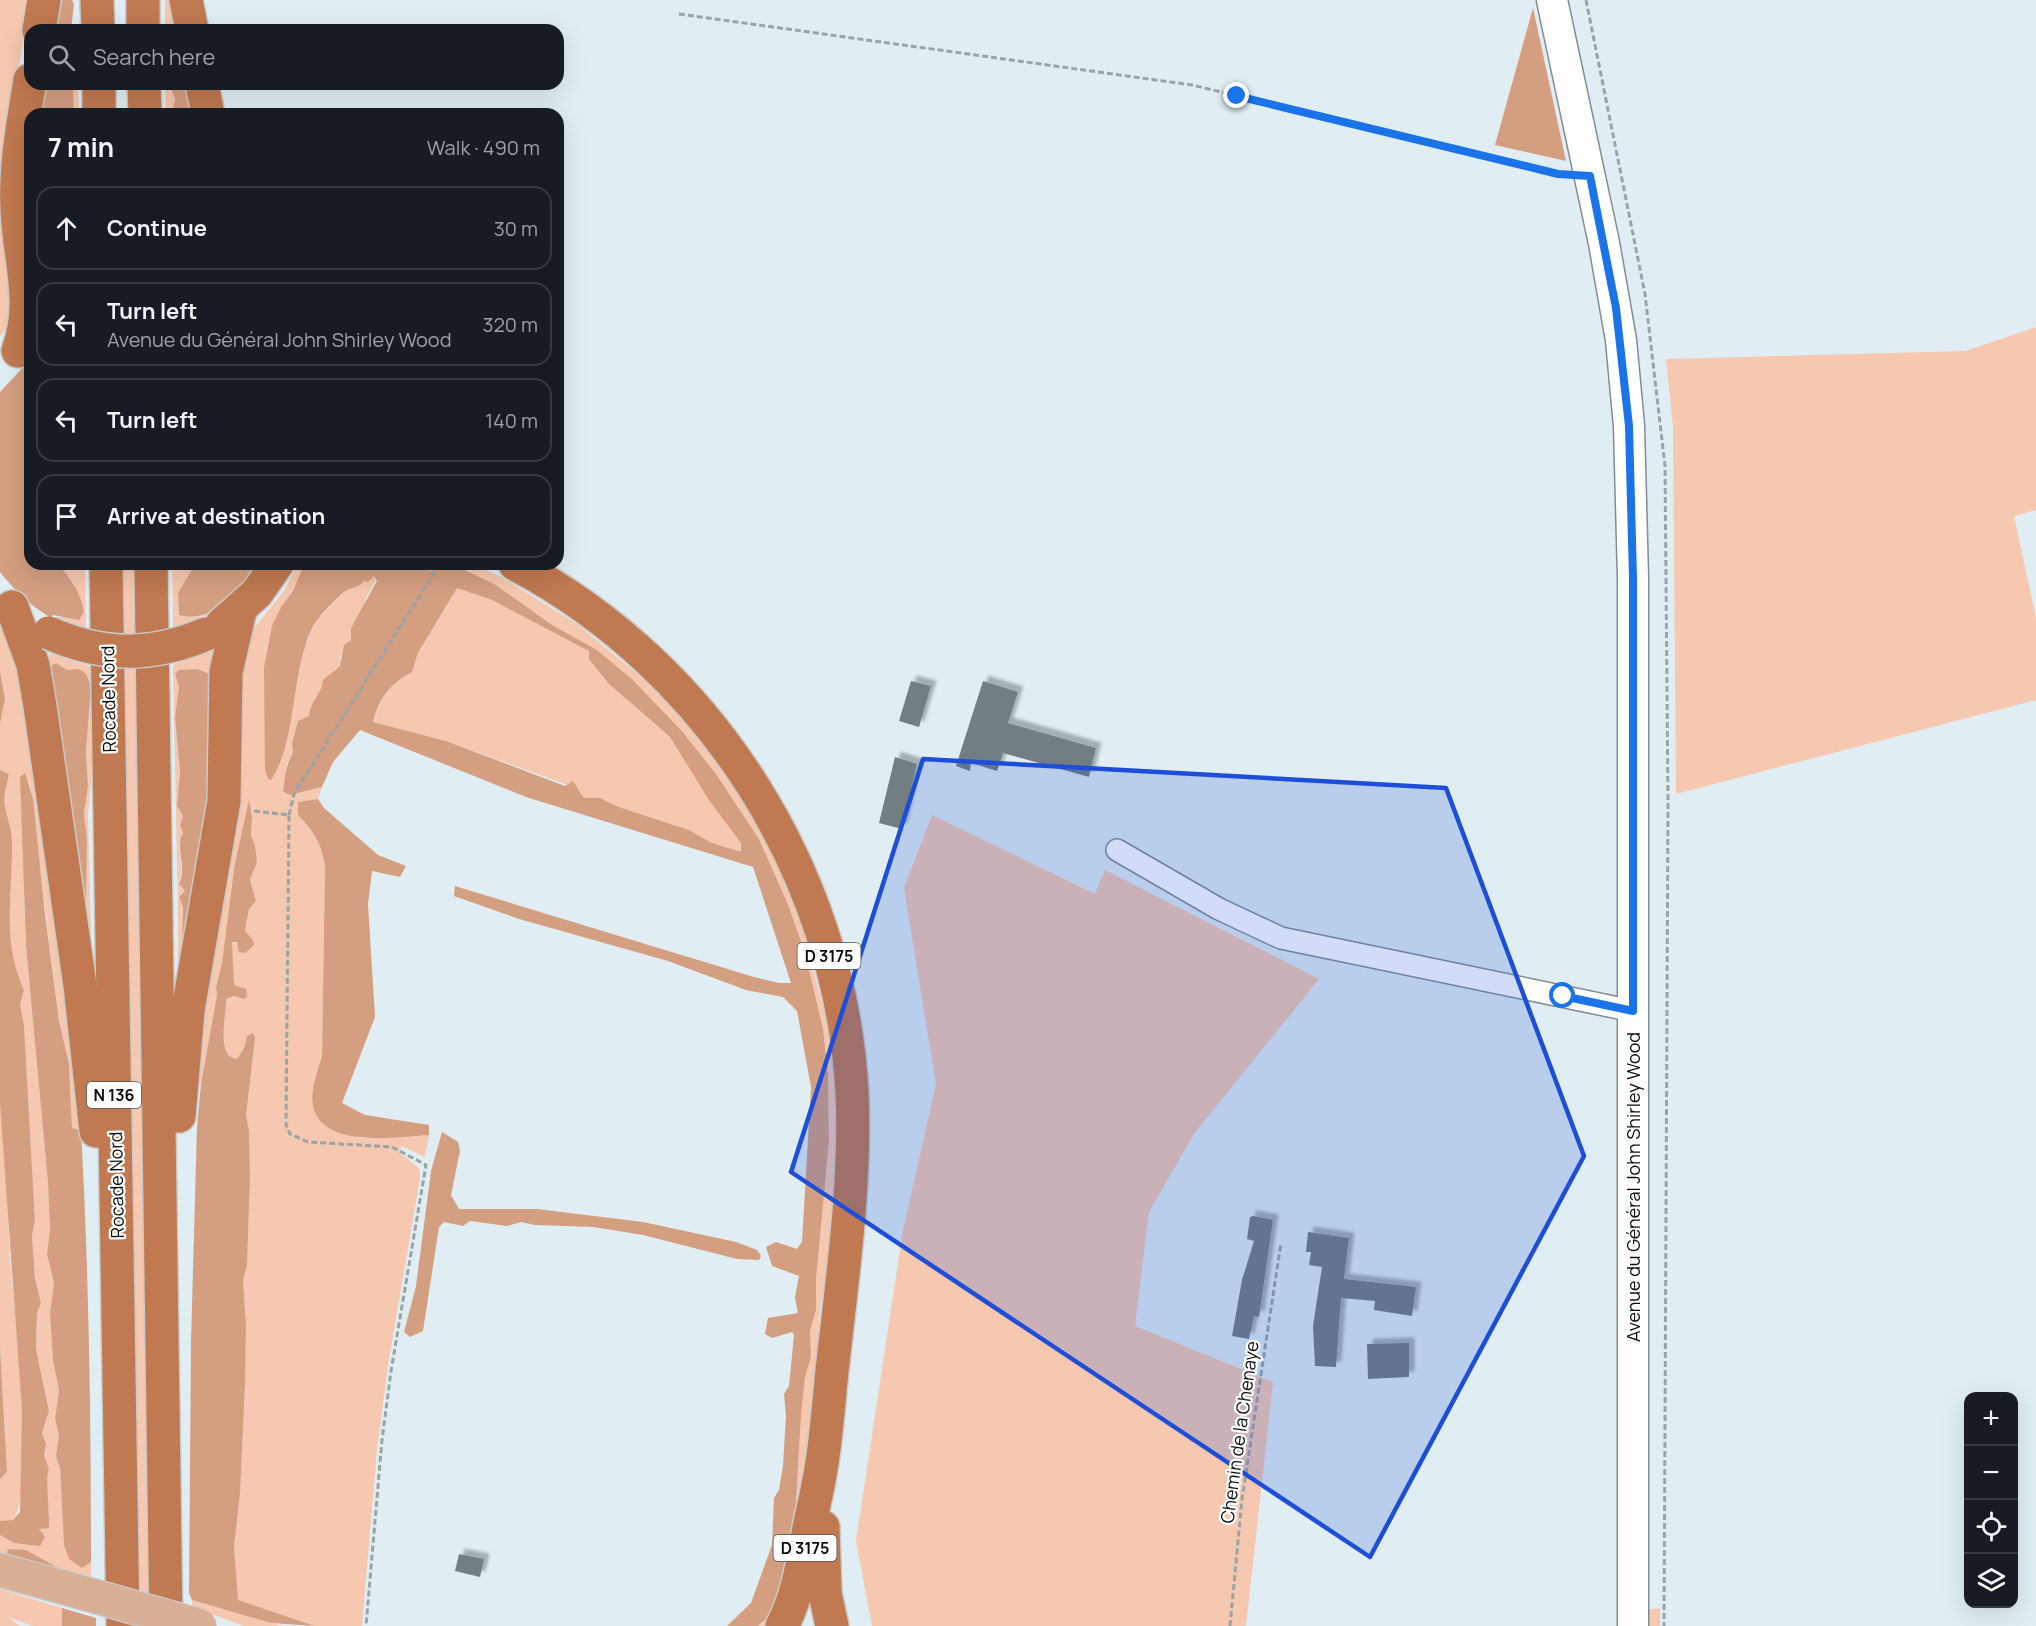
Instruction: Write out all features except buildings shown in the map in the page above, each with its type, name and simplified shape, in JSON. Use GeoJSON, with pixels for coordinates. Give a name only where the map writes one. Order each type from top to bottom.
{"type":"FeatureCollection","features":[{"type":"Feature","properties":{"kind":"highway"},"geometry":{"type":"LineString","coordinates":[[40,24],[44,0]]}},
{"type":"Feature","properties":{"kind":"highway"},"geometry":{"type":"LineString","coordinates":[[97,0],[98,24]]}},
{"type":"Feature","properties":{"kind":"highway"},"geometry":{"type":"LineString","coordinates":[[143,0],[143,24]]}},
{"type":"Feature","properties":{"kind":"highway"},"geometry":{"type":"LineString","coordinates":[[186,0],[191,24]]}},
{"type":"Feature","properties":{"kind":"highway"},"geometry":{"type":"LineString","coordinates":[[26,108],[29,90]]}},
{"type":"Feature","properties":{"kind":"highway"},"geometry":{"type":"LineString","coordinates":[[99,90],[99,108]]}},
{"type":"Feature","properties":{"kind":"highway"},"geometry":{"type":"LineString","coordinates":[[144,90],[145,108]]}},
{"type":"Feature","properties":{"kind":"highway"},"geometry":{"type":"LineString","coordinates":[[203,90],[207,108]]}},
{"type":"Feature","properties":{"kind":"highway"},"geometry":{"type":"LineString","coordinates":[[24,124],[17,175],[18,230],[24,270]]}},
{"type":"Feature","properties":{"kind":"highway"},"geometry":{"type":"LineString","coordinates":[[16,354],[24,334]]}},
{"type":"Feature","properties":{"kind":"highway","name":"Rocade Nord"},"geometry":{"type":"LineString","coordinates":[[106,570],[122,1626]]}},
{"type":"Feature","properties":{"kind":"highway","name":"N 136"},"geometry":{"type":"LineString","coordinates":[[151,570],[166,1626]]}},
{"type":"Feature","properties":{"kind":"highway"},"geometry":{"type":"LineString","coordinates":[[6,601],[49,633],[93,649],[127,652],[162,649],[206,634],[240,611],[257,593],[273,570]]}},
{"type":"Feature","properties":{"kind":"highway","name":"D 3175"},"geometry":{"type":"LineString","coordinates":[[525,570],[578,603],[623,636],[658,669],[707,722],[748,777],[771,815],[797,866],[821,929],[846,1037],[852,1118],[845,1253],[822,1468],[803,1560],[791,1606],[782,1626]]}},
{"type":"Feature","properties":{"kind":"highway"},"geometry":{"type":"LineString","coordinates":[[6,601],[33,665],[80,985],[99,1157],[122,1626]]}},
{"type":"Feature","properties":{"kind":"highway"},"geometry":{"type":"LineString","coordinates":[[165,1547],[177,1151],[182,1070],[188,1010],[224,801],[226,672],[240,611]]}},
{"type":"Feature","properties":{"kind":"highway","name":"D 3175"},"geometry":{"type":"LineString","coordinates":[[822,1468],[825,1593],[832,1626]]}},
{"type":"Feature","properties":{"kind":"main road"},"geometry":{"type":"LineString","coordinates":[[0,1570],[200,1626]]}},
{"type":"Feature","properties":{"kind":"street","name":"Avenue du Général John Shirley Wood"},"geometry":{"type":"LineString","coordinates":[[1552,0],[1616,308],[1629,426],[1633,578],[1633,1626]]}},
{"type":"Feature","properties":{"kind":"street"},"geometry":{"type":"LineString","coordinates":[[1117,850],[1220,909],[1281,938],[1633,1011]]}},
{"type":"Feature","properties":{"kind":"path"},"geometry":{"type":"LineString","coordinates":[[679,14],[1192,85],[1558,174],[1590,176]]}},
{"type":"Feature","properties":{"kind":"path"},"geometry":{"type":"LineString","coordinates":[[366,1626],[385,1417],[426,1165],[386,1145],[299,1139],[290,1134],[286,1125],[289,815],[294,794],[436,570]]}},
{"type":"Feature","properties":{"kind":"path"},"geometry":{"type":"LineString","coordinates":[[254,811],[289,815]]}},
{"type":"Feature","properties":{"kind":"path","name":"Chemin de la Chenaye"},"geometry":{"type":"LineString","coordinates":[[1230,1626],[1242,1499],[1281,1243]]}},
{"type":"Feature","properties":{"kind":"highlighted area"},"geometry":{"type":"Polygon","coordinates":[[[923,759],[1446,788],[1584,1156],[1370,1557],[791,1172],[923,759]]]}},
{"type":"Feature","properties":{"kind":"shaded area"},"geometry":{"type":"Polygon","coordinates":[[[0,0],[31,0],[27,24],[24,24],[24,40],[11,115],[4,174],[2,231],[11,301],[10,315],[0,336],[0,0]]]}},
{"type":"Feature","properties":{"kind":"shaded area"},"geometry":{"type":"Polygon","coordinates":[[[63,0],[72,0],[74,5],[72,24],[53,24],[56,8],[63,0]]]}},
{"type":"Feature","properties":{"kind":"shaded area"},"geometry":{"type":"Polygon","coordinates":[[[165,0],[178,0],[182,24],[165,24],[165,0]]]}},
{"type":"Feature","properties":{"kind":"shaded area"},"geometry":{"type":"Polygon","coordinates":[[[1533,8],[1566,161],[1495,145],[1533,8]]]}},
{"type":"Feature","properties":{"kind":"shaded area"},"geometry":{"type":"Polygon","coordinates":[[[40,90],[73,90],[74,108],[36,108],[40,90]]]}},
{"type":"Feature","properties":{"kind":"shaded area"},"geometry":{"type":"Polygon","coordinates":[[[73,90],[78,90],[79,108],[74,108],[73,90]]]}},
{"type":"Feature","properties":{"kind":"shaded area"},"geometry":{"type":"Polygon","coordinates":[[[165,90],[171,90],[175,99],[173,108],[166,108],[165,90]]]}},
{"type":"Feature","properties":{"kind":"shaded area"},"geometry":{"type":"Polygon","coordinates":[[[171,90],[190,90],[195,108],[173,108],[175,99],[171,90]]]}},
{"type":"Feature","properties":{"kind":"shaded area"},"geometry":{"type":"Polygon","coordinates":[[[2036,327],[2036,510],[2014,516],[2036,618],[2036,700],[1676,794],[1673,427],[1666,359],[1965,351],[2036,327]]]}},
{"type":"Feature","properties":{"kind":"shaded area"},"geometry":{"type":"Polygon","coordinates":[[[24,366],[24,570],[63,570],[80,598],[84,612],[79,620],[53,615],[51,618],[24,598],[0,572],[0,392],[24,366]]]}},
{"type":"Feature","properties":{"kind":"shaded area"},"geometry":{"type":"Polygon","coordinates":[[[63,570],[85,570],[86,630],[52,617],[68,617],[74,583],[63,570]]]}},
{"type":"Feature","properties":{"kind":"shaded area"},"geometry":{"type":"Polygon","coordinates":[[[119,570],[138,570],[154,1626],[135,1626],[119,570]]]}},
{"type":"Feature","properties":{"kind":"shaded area"},"geometry":{"type":"Polygon","coordinates":[[[172,570],[191,570],[178,593],[179,615],[191,617],[214,611],[234,594],[251,570],[257,570],[234,598],[223,606],[200,619],[173,629],[172,570]]]}},
{"type":"Feature","properties":{"kind":"shaded area"},"geometry":{"type":"Polygon","coordinates":[[[191,570],[251,570],[234,594],[214,610],[203,615],[191,617],[179,615],[178,593],[191,570]]]}},
{"type":"Feature","properties":{"kind":"shaded area"},"geometry":{"type":"Polygon","coordinates":[[[295,570],[302,570],[293,591],[281,607],[273,626],[265,694],[267,726],[286,744],[293,697],[304,649],[314,623],[343,593],[374,576],[377,578],[366,598],[364,607],[351,628],[351,640],[340,657],[341,666],[326,681],[309,716],[298,721],[292,743],[293,753],[287,763],[288,774],[307,790],[322,787],[318,799],[298,802],[298,814],[316,838],[325,866],[322,1056],[316,1076],[359,1138],[429,1135],[425,1157],[402,1146],[399,1152],[419,1168],[420,1179],[389,1359],[377,1450],[362,1626],[315,1626],[237,1600],[234,1547],[240,1494],[245,1385],[246,1326],[243,1280],[247,1266],[250,1179],[249,1130],[246,1116],[255,1038],[247,1036],[244,1048],[237,1059],[230,1056],[226,1050],[224,1034],[226,999],[234,996],[232,942],[240,944],[239,951],[253,940],[245,932],[249,909],[256,901],[250,880],[257,862],[255,845],[251,836],[252,817],[237,854],[229,928],[216,987],[217,995],[201,1084],[193,1083],[236,797],[242,653],[246,638],[284,591],[295,570]]]}},
{"type":"Feature","properties":{"kind":"shaded area"},"geometry":{"type":"Polygon","coordinates":[[[302,570],[464,570],[496,585],[552,625],[597,650],[632,679],[681,730],[716,774],[759,839],[787,902],[805,952],[823,1029],[828,1073],[829,1142],[816,1280],[816,1310],[810,1331],[811,1357],[805,1377],[801,1416],[796,1502],[778,1598],[769,1616],[758,1626],[727,1626],[751,1603],[772,1545],[774,1498],[779,1490],[783,1465],[786,1416],[784,1394],[789,1386],[794,1335],[792,1332],[772,1338],[765,1334],[768,1318],[798,1313],[795,1297],[799,1276],[772,1266],[766,1247],[776,1242],[797,1249],[802,1242],[811,1087],[797,1011],[783,997],[746,990],[668,961],[519,919],[454,896],[455,886],[754,977],[779,983],[791,983],[753,867],[526,797],[360,730],[333,762],[322,787],[289,795],[283,791],[287,766],[293,753],[292,743],[298,721],[309,716],[323,680],[340,666],[344,645],[351,640],[351,628],[377,581],[374,576],[368,582],[364,581],[344,592],[313,626],[301,664],[286,745],[271,780],[268,779],[265,770],[264,668],[272,626],[281,607],[293,591],[302,570]],[[457,588],[418,653],[412,672],[386,692],[373,722],[446,741],[565,786],[573,781],[584,798],[600,798],[619,807],[689,830],[712,843],[741,852],[741,843],[709,800],[670,737],[609,684],[589,659],[589,651],[492,600],[457,588]]]}},
{"type":"Feature","properties":{"kind":"shaded area"},"geometry":{"type":"Polygon","coordinates":[[[486,570],[501,577],[577,624],[646,681],[688,725],[746,804],[764,835],[801,922],[829,1030],[836,1097],[836,1164],[830,1247],[820,1310],[815,1390],[803,1495],[770,1626],[758,1626],[762,1623],[787,1557],[796,1502],[801,1416],[805,1377],[811,1357],[810,1331],[816,1310],[816,1280],[829,1143],[828,1073],[823,1029],[805,952],[787,902],[759,839],[716,774],[681,730],[632,679],[597,650],[552,625],[496,585],[429,571],[486,570]]]}},
{"type":"Feature","properties":{"kind":"shaded area"},"geometry":{"type":"Polygon","coordinates":[[[457,588],[492,600],[590,651],[630,703],[670,737],[741,843],[741,852],[712,843],[689,830],[619,807],[600,798],[584,798],[579,789],[446,741],[373,722],[387,692],[412,672],[418,653],[457,588]]]}},
{"type":"Feature","properties":{"kind":"shaded area"},"geometry":{"type":"Polygon","coordinates":[[[0,627],[8,633],[14,646],[67,973],[81,1130],[72,1128],[69,1064],[59,1021],[29,779],[24,899],[26,946],[48,1183],[50,1230],[47,1254],[54,1283],[50,1313],[53,1360],[59,1391],[55,1419],[59,1435],[56,1456],[60,1468],[64,1545],[82,1568],[91,1562],[91,1578],[55,1570],[55,1566],[26,1550],[5,1559],[0,1558],[0,1535],[14,1543],[39,1529],[49,1527],[47,1479],[49,1469],[44,1455],[46,1444],[42,1433],[49,1410],[36,1349],[37,1313],[41,1303],[35,1278],[32,1234],[35,1221],[24,1025],[20,1005],[24,990],[17,971],[10,935],[12,838],[5,803],[9,774],[0,770],[0,724],[5,699],[0,671],[0,627]]]}},
{"type":"Feature","properties":{"kind":"shaded area"},"geometry":{"type":"Polygon","coordinates":[[[212,649],[219,653],[219,749],[214,810],[176,1039],[173,1042],[178,981],[178,915],[173,665],[212,649]],[[197,669],[179,670],[175,674],[179,687],[175,717],[180,772],[178,806],[183,816],[180,825],[183,833],[180,844],[181,878],[179,884],[185,891],[179,897],[183,907],[182,940],[185,945],[189,939],[202,844],[214,785],[215,676],[197,669]]]}},
{"type":"Feature","properties":{"kind":"shaded area"},"geometry":{"type":"Polygon","coordinates":[[[51,654],[92,667],[92,770],[88,815],[92,975],[45,657],[51,654]],[[91,686],[64,777],[86,914],[87,839],[84,813],[88,786],[86,752],[91,686]]]}},
{"type":"Feature","properties":{"kind":"shaded area"},"geometry":{"type":"Polygon","coordinates":[[[56,663],[67,670],[79,669],[86,674],[91,686],[86,752],[88,786],[84,813],[87,839],[86,914],[89,924],[87,933],[49,667],[56,663]]]}},
{"type":"Feature","properties":{"kind":"shaded area"},"geometry":{"type":"Polygon","coordinates":[[[197,669],[215,676],[215,763],[185,946],[182,940],[183,907],[179,897],[185,891],[179,884],[182,871],[180,845],[183,833],[180,825],[183,816],[177,806],[180,772],[175,717],[179,687],[175,674],[179,670],[197,669]]]}},
{"type":"Feature","properties":{"kind":"shaded area"},"geometry":{"type":"Polygon","coordinates":[[[0,671],[5,699],[0,724],[0,671]]]}},
{"type":"Feature","properties":{"kind":"shaded area"},"geometry":{"type":"Polygon","coordinates":[[[0,770],[9,774],[5,802],[12,838],[10,935],[17,971],[24,990],[20,1005],[24,1025],[35,1221],[32,1235],[35,1278],[41,1303],[37,1313],[36,1349],[49,1411],[42,1433],[46,1444],[44,1455],[49,1469],[47,1479],[49,1528],[39,1529],[45,1537],[40,1546],[14,1543],[0,1535],[0,1521],[13,1520],[20,1512],[22,1411],[0,1103],[0,770]]]}},
{"type":"Feature","properties":{"kind":"shaded area"},"geometry":{"type":"Polygon","coordinates":[[[25,773],[33,799],[59,1021],[69,1064],[72,1128],[81,1130],[88,1292],[91,1508],[91,1562],[82,1568],[69,1559],[64,1545],[60,1468],[56,1456],[59,1435],[55,1419],[59,1391],[53,1360],[50,1313],[54,1283],[47,1254],[50,1230],[48,1183],[26,946],[20,777],[25,773]]]}},
{"type":"Feature","properties":{"kind":"shaded area"},"geometry":{"type":"Polygon","coordinates":[[[318,799],[324,808],[378,855],[406,866],[400,877],[372,871],[368,904],[375,1017],[342,1103],[365,1115],[429,1125],[429,1135],[381,1138],[345,1135],[330,1129],[319,1120],[313,1106],[313,1087],[322,1056],[325,866],[316,838],[298,815],[298,802],[318,799]]]}},
{"type":"Feature","properties":{"kind":"shaded area"},"geometry":{"type":"Polygon","coordinates":[[[249,800],[252,817],[251,836],[255,845],[257,862],[250,880],[256,901],[249,909],[245,931],[253,940],[254,945],[245,953],[239,952],[237,942],[232,942],[234,985],[246,989],[247,996],[244,999],[234,996],[226,999],[224,1034],[226,1051],[237,1059],[244,1048],[247,1036],[253,1033],[255,1038],[246,1116],[249,1130],[250,1179],[247,1266],[243,1280],[246,1326],[245,1385],[240,1494],[234,1547],[238,1600],[315,1626],[271,1623],[192,1600],[189,1593],[191,1341],[197,1127],[201,1084],[217,995],[216,987],[222,963],[235,863],[249,800]]]}},
{"type":"Feature","properties":{"kind":"shaded area"},"geometry":{"type":"Polygon","coordinates":[[[932,815],[1095,894],[1105,870],[1319,979],[1194,1134],[1149,1212],[1135,1326],[1273,1382],[1246,1626],[872,1626],[856,1541],[903,1230],[936,1084],[904,888],[932,815]]]}},
{"type":"Feature","properties":{"kind":"shaded area"},"geometry":{"type":"Polygon","coordinates":[[[0,1103],[7,1160],[10,1258],[21,1395],[23,1473],[20,1503],[13,1520],[0,1521],[0,1479],[7,1472],[0,1347],[0,1103]]]}},
{"type":"Feature","properties":{"kind":"shaded area"},"geometry":{"type":"Polygon","coordinates":[[[442,1132],[458,1142],[460,1151],[451,1195],[459,1209],[537,1209],[643,1222],[736,1242],[757,1250],[761,1256],[759,1260],[737,1259],[643,1235],[593,1227],[535,1225],[521,1222],[507,1226],[470,1221],[463,1226],[444,1222],[439,1227],[423,1331],[410,1337],[404,1332],[416,1286],[431,1171],[442,1132]]]}},
{"type":"Feature","properties":{"kind":"shaded area"},"geometry":{"type":"Polygon","coordinates":[[[0,1347],[7,1472],[0,1479],[0,1347]]]}},
{"type":"Feature","properties":{"kind":"shaded area"},"geometry":{"type":"Polygon","coordinates":[[[8,1549],[26,1550],[55,1566],[55,1570],[5,1559],[8,1549]]]}},
{"type":"Feature","properties":{"kind":"shaded area"},"geometry":{"type":"Polygon","coordinates":[[[0,1589],[62,1608],[62,1626],[33,1626],[8,1617],[20,1626],[0,1626],[0,1589]]]}},
{"type":"Feature","properties":{"kind":"shaded area"},"geometry":{"type":"Polygon","coordinates":[[[192,1600],[284,1626],[244,1626],[192,1607],[192,1600]]]}},
{"type":"Feature","properties":{"kind":"shaded area"},"geometry":{"type":"Polygon","coordinates":[[[62,1608],[96,1618],[96,1626],[62,1626],[62,1608]]]}},
{"type":"Feature","properties":{"kind":"shaded area"},"geometry":{"type":"Polygon","coordinates":[[[1660,1608],[1660,1626],[1647,1626],[1642,1611],[1660,1608]]]}},
{"type":"Feature","properties":{"kind":"route"},"geometry":{"type":"LineString","coordinates":[[1237,96],[1558,174],[1590,176],[1621,340],[1629,426],[1633,578],[1633,1011],[1563,996]]}}]}
